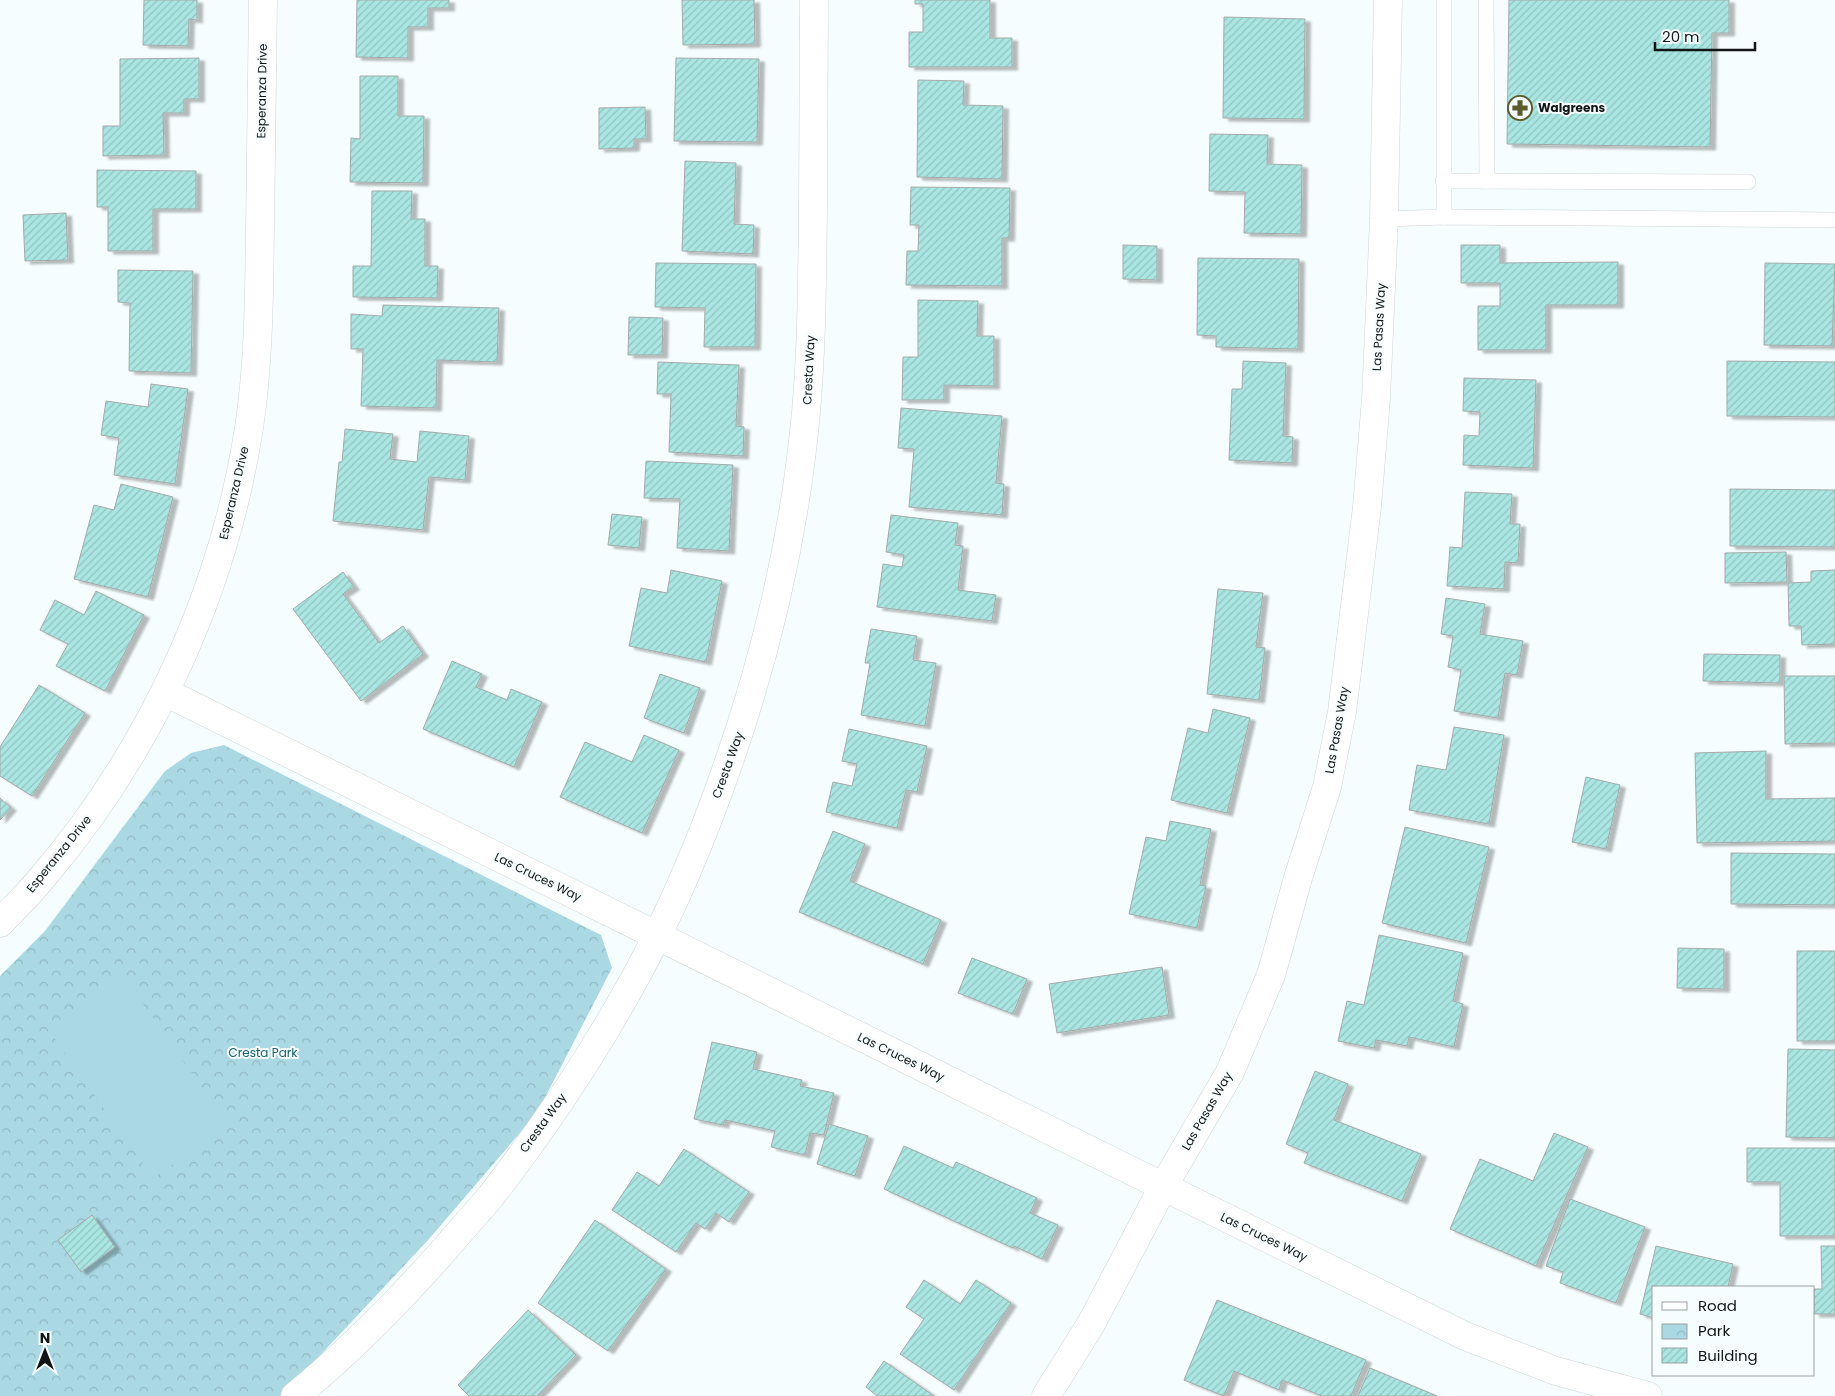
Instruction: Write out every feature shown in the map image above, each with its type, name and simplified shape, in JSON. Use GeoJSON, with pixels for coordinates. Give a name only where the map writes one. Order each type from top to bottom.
{"type":"FeatureCollection","features":[{"type":"Feature","properties":{"kind":"street","name":"Esperanza Drive"},"geometry":{"type":"LineString","coordinates":[[0,923],[41,880],[98,805],[133,752],[165,692],[189,640],[212,580],[237,490],[249,428],[256,365],[259,302],[263,0]]}},
{"type":"Feature","properties":{"kind":"street","name":"Cresta Way"},"geometry":{"type":"LineString","coordinates":[[295,1396],[405,1294],[489,1198],[558,1104],[625,996],[657,936],[694,858],[738,739],[761,665],[793,515],[806,414],[812,312],[814,0]]}},
{"type":"Feature","properties":{"kind":"street","name":"Las Pasas Way"},"geometry":{"type":"LineString","coordinates":[[1046,1396],[1091,1324],[1163,1187],[1230,1072],[1267,984],[1327,787],[1342,712],[1367,507],[1376,399],[1384,219],[1388,0]]}},
{"type":"Feature","properties":{"kind":"street","name":"Las Cruces Way"},"geometry":{"type":"LineString","coordinates":[[165,692],[1465,1336],[1556,1371],[1648,1396]]}},
{"type":"Feature","properties":{"kind":"lane"},"geometry":{"type":"LineString","coordinates":[[1444,0],[1444,217]]}},
{"type":"Feature","properties":{"kind":"lane"},"geometry":{"type":"LineString","coordinates":[[1486,0],[1486,181]]}},
{"type":"Feature","properties":{"kind":"lane"},"geometry":{"type":"LineString","coordinates":[[1443,181],[1748,182]]}},
{"type":"Feature","properties":{"kind":"lane"},"geometry":{"type":"LineString","coordinates":[[1384,219],[1444,217],[1835,220]]}},
{"type":"Feature","properties":{"kind":"green space","name":"Cresta Park"},"geometry":{"type":"Polygon","coordinates":[[[224,745],[601,935],[612,968],[537,1113],[429,1239],[282,1396],[0,1396],[0,976],[45,931],[165,771],[191,753],[224,745]]]}},
{"type":"Feature","properties":{"kind":"green space"},"geometry":{"type":"Polygon","coordinates":[[[123,976],[229,1126],[153,1178],[48,1029],[123,976]]]}},
{"type":"Feature","properties":{"kind":"building"},"geometry":{"type":"Polygon","coordinates":[[[144,0],[197,0],[197,20],[189,19],[188,46],[143,45],[144,0]]]}},
{"type":"Feature","properties":{"kind":"building"},"geometry":{"type":"Polygon","coordinates":[[[357,0],[449,0],[449,8],[428,8],[428,27],[408,27],[408,58],[356,57],[357,0]]]}},
{"type":"Feature","properties":{"kind":"building"},"geometry":{"type":"Polygon","coordinates":[[[682,0],[754,0],[755,44],[683,45],[682,0]]]}},
{"type":"Feature","properties":{"kind":"building"},"geometry":{"type":"Polygon","coordinates":[[[915,0],[990,0],[990,38],[1012,38],[1012,67],[909,67],[909,32],[923,32],[923,4],[915,4],[915,0]]]}},
{"type":"Feature","properties":{"kind":"building","name":"Walgreens"},"geometry":{"type":"Polygon","coordinates":[[[1509,0],[1729,0],[1729,33],[1712,33],[1710,147],[1507,144],[1509,0]]]}},
{"type":"Feature","properties":{"kind":"building"},"geometry":{"type":"Polygon","coordinates":[[[1224,17],[1305,19],[1304,119],[1223,118],[1224,17]]]}},
{"type":"Feature","properties":{"kind":"building"},"geometry":{"type":"Polygon","coordinates":[[[199,58],[199,99],[184,99],[184,113],[163,113],[164,155],[103,156],[103,126],[120,126],[120,59],[199,58]]]}},
{"type":"Feature","properties":{"kind":"building"},"geometry":{"type":"Polygon","coordinates":[[[676,58],[759,59],[757,142],[674,141],[676,58]]]}},
{"type":"Feature","properties":{"kind":"building"},"geometry":{"type":"Polygon","coordinates":[[[360,76],[398,76],[398,116],[424,116],[423,183],[350,182],[351,138],[360,139],[360,76]]]}},
{"type":"Feature","properties":{"kind":"building"},"geometry":{"type":"Polygon","coordinates":[[[918,80],[964,81],[963,105],[1003,106],[1002,179],[917,177],[918,80]]]}},
{"type":"Feature","properties":{"kind":"building"},"geometry":{"type":"Polygon","coordinates":[[[645,107],[646,139],[634,139],[634,148],[599,149],[599,108],[645,107]]]}},
{"type":"Feature","properties":{"kind":"building"},"geometry":{"type":"Polygon","coordinates":[[[1210,134],[1268,135],[1267,164],[1302,165],[1301,234],[1244,233],[1245,192],[1209,191],[1210,134]]]}},
{"type":"Feature","properties":{"kind":"building"},"geometry":{"type":"Polygon","coordinates":[[[685,161],[736,163],[734,224],[754,225],[753,254],[682,251],[685,161]]]}},
{"type":"Feature","properties":{"kind":"building"},"geometry":{"type":"Polygon","coordinates":[[[97,170],[196,171],[196,209],[153,209],[153,251],[108,251],[108,207],[97,207],[97,170]]]}},
{"type":"Feature","properties":{"kind":"building"},"geometry":{"type":"Polygon","coordinates":[[[911,187],[1010,188],[1009,238],[1002,238],[1002,286],[906,285],[907,251],[918,251],[919,225],[910,225],[911,187]]]}},
{"type":"Feature","properties":{"kind":"building"},"geometry":{"type":"Polygon","coordinates":[[[372,191],[412,191],[411,219],[425,219],[425,266],[438,266],[437,298],[353,297],[353,266],[371,266],[372,191]]]}},
{"type":"Feature","properties":{"kind":"building"},"geometry":{"type":"Polygon","coordinates":[[[66,213],[68,260],[25,261],[23,215],[66,213]]]}},
{"type":"Feature","properties":{"kind":"building"},"geometry":{"type":"Polygon","coordinates":[[[1123,245],[1157,246],[1157,280],[1123,279],[1123,245]]]}},
{"type":"Feature","properties":{"kind":"building"},"geometry":{"type":"Polygon","coordinates":[[[1461,245],[1500,245],[1500,263],[1618,262],[1618,305],[1546,305],[1546,350],[1478,350],[1478,306],[1500,306],[1500,283],[1461,283],[1461,245]]]}},
{"type":"Feature","properties":{"kind":"building"},"geometry":{"type":"Polygon","coordinates":[[[1198,258],[1299,259],[1298,349],[1216,347],[1216,336],[1197,335],[1198,258]]]}},
{"type":"Feature","properties":{"kind":"building"},"geometry":{"type":"Polygon","coordinates":[[[656,263],[756,264],[755,347],[704,347],[705,308],[655,307],[656,263]]]}},
{"type":"Feature","properties":{"kind":"building"},"geometry":{"type":"Polygon","coordinates":[[[1765,263],[1835,264],[1832,346],[1764,345],[1765,263]]]}},
{"type":"Feature","properties":{"kind":"building"},"geometry":{"type":"Polygon","coordinates":[[[118,270],[193,271],[191,373],[129,371],[130,303],[118,302],[118,270]]]}},
{"type":"Feature","properties":{"kind":"building"},"geometry":{"type":"Polygon","coordinates":[[[918,300],[978,301],[977,336],[994,336],[994,386],[944,385],[944,400],[902,400],[903,357],[918,357],[918,300]]]}},
{"type":"Feature","properties":{"kind":"building"},"geometry":{"type":"Polygon","coordinates":[[[383,305],[499,308],[497,362],[437,360],[436,408],[361,406],[363,349],[351,349],[351,314],[382,316],[383,305]]]}},
{"type":"Feature","properties":{"kind":"building"},"geometry":{"type":"Polygon","coordinates":[[[629,317],[663,318],[662,355],[628,355],[629,317]]]}},
{"type":"Feature","properties":{"kind":"building"},"geometry":{"type":"Polygon","coordinates":[[[1243,361],[1286,363],[1283,436],[1293,437],[1292,463],[1229,460],[1232,389],[1242,389],[1243,361]]]}},
{"type":"Feature","properties":{"kind":"building"},"geometry":{"type":"Polygon","coordinates":[[[1727,361],[1835,362],[1835,417],[1727,416],[1727,361]]]}},
{"type":"Feature","properties":{"kind":"building"},"geometry":{"type":"Polygon","coordinates":[[[658,362],[739,365],[736,426],[744,427],[743,456],[669,452],[671,394],[657,394],[658,362]]]}},
{"type":"Feature","properties":{"kind":"building"},"geometry":{"type":"Polygon","coordinates":[[[1464,378],[1536,380],[1533,468],[1463,465],[1464,435],[1479,436],[1480,412],[1463,411],[1464,378]]]}},
{"type":"Feature","properties":{"kind":"building"},"geometry":{"type":"Polygon","coordinates":[[[151,384],[188,389],[175,484],[114,475],[119,438],[101,435],[106,401],[148,407],[151,384]]]}},
{"type":"Feature","properties":{"kind":"building"},"geometry":{"type":"Polygon","coordinates":[[[901,408],[1002,416],[996,483],[1004,484],[1002,515],[909,507],[914,449],[898,448],[901,408]]]}},
{"type":"Feature","properties":{"kind":"building"},"geometry":{"type":"Polygon","coordinates":[[[345,429],[393,434],[390,459],[417,462],[420,431],[469,436],[465,480],[429,477],[423,530],[333,521],[339,462],[342,462],[345,429]]]}},
{"type":"Feature","properties":{"kind":"building"},"geometry":{"type":"Polygon","coordinates":[[[646,461],[733,465],[729,551],[677,548],[680,499],[644,498],[646,461]]]}},
{"type":"Feature","properties":{"kind":"building"},"geometry":{"type":"Polygon","coordinates":[[[121,484],[173,497],[148,597],[74,579],[94,505],[114,510],[121,484]]]}},
{"type":"Feature","properties":{"kind":"building"},"geometry":{"type":"Polygon","coordinates":[[[1730,489],[1835,490],[1835,547],[1730,546],[1730,489]]]}},
{"type":"Feature","properties":{"kind":"building"},"geometry":{"type":"Polygon","coordinates":[[[1465,492],[1512,494],[1510,524],[1520,524],[1518,563],[1505,562],[1504,589],[1447,586],[1450,547],[1462,548],[1465,492]]]}},
{"type":"Feature","properties":{"kind":"building"},"geometry":{"type":"Polygon","coordinates":[[[612,514],[642,517],[639,548],[608,545],[612,514]]]}},
{"type":"Feature","properties":{"kind":"building"},"geometry":{"type":"Polygon","coordinates":[[[891,515],[958,523],[955,545],[963,546],[958,590],[996,595],[992,621],[877,607],[883,564],[902,567],[904,555],[886,552],[891,515]]]}},
{"type":"Feature","properties":{"kind":"building"},"geometry":{"type":"Polygon","coordinates":[[[1786,552],[1787,582],[1725,583],[1725,553],[1786,552]]]}},
{"type":"Feature","properties":{"kind":"building"},"geometry":{"type":"Polygon","coordinates":[[[671,570],[722,581],[706,662],[629,646],[641,588],[667,593],[671,570]]]}},
{"type":"Feature","properties":{"kind":"building"},"geometry":{"type":"Polygon","coordinates":[[[1835,570],[1835,644],[1802,645],[1801,626],[1789,626],[1788,583],[1811,582],[1811,571],[1835,570]]]}},
{"type":"Feature","properties":{"kind":"building"},"geometry":{"type":"Polygon","coordinates":[[[343,572],[354,587],[343,594],[379,643],[403,626],[423,654],[361,701],[293,609],[343,572]]]}},
{"type":"Feature","properties":{"kind":"building"},"geometry":{"type":"Polygon","coordinates":[[[1218,589],[1263,593],[1256,647],[1265,648],[1259,700],[1207,694],[1218,589]]]}},
{"type":"Feature","properties":{"kind":"building"},"geometry":{"type":"Polygon","coordinates":[[[96,591],[144,615],[105,691],[56,666],[68,644],[40,630],[55,600],[84,615],[96,591]]]}},
{"type":"Feature","properties":{"kind":"building"},"geometry":{"type":"Polygon","coordinates":[[[1446,598],[1485,604],[1480,634],[1523,641],[1517,675],[1505,673],[1498,718],[1454,711],[1461,670],[1448,667],[1453,636],[1441,634],[1446,598]]]}},
{"type":"Feature","properties":{"kind":"building"},"geometry":{"type":"Polygon","coordinates":[[[871,629],[917,636],[913,660],[936,663],[925,726],[861,715],[870,663],[865,663],[871,629]]]}},
{"type":"Feature","properties":{"kind":"building"},"geometry":{"type":"Polygon","coordinates":[[[1704,654],[1780,655],[1780,683],[1703,681],[1704,654]]]}},
{"type":"Feature","properties":{"kind":"building"},"geometry":{"type":"Polygon","coordinates":[[[452,661],[482,674],[476,687],[507,700],[511,689],[542,702],[514,767],[423,729],[452,661]]]}},
{"type":"Feature","properties":{"kind":"building"},"geometry":{"type":"Polygon","coordinates":[[[660,674],[700,688],[684,733],[644,718],[660,674]]]}},
{"type":"Feature","properties":{"kind":"building"},"geometry":{"type":"Polygon","coordinates":[[[1784,676],[1835,676],[1835,743],[1785,744],[1784,676]]]}},
{"type":"Feature","properties":{"kind":"building"},"geometry":{"type":"Polygon","coordinates":[[[39,685],[85,713],[32,796],[0,776],[0,747],[39,685]]]}},
{"type":"Feature","properties":{"kind":"building"},"geometry":{"type":"Polygon","coordinates":[[[1213,709],[1250,718],[1227,813],[1171,800],[1188,728],[1208,733],[1213,709]]]}},
{"type":"Feature","properties":{"kind":"building"},"geometry":{"type":"Polygon","coordinates":[[[1454,727],[1504,735],[1489,824],[1409,810],[1417,765],[1446,770],[1454,727]]]}},
{"type":"Feature","properties":{"kind":"building"},"geometry":{"type":"Polygon","coordinates":[[[849,729],[927,746],[917,792],[906,790],[897,828],[826,812],[833,782],[852,786],[857,764],[842,761],[849,729]]]}},
{"type":"Feature","properties":{"kind":"building"},"geometry":{"type":"Polygon","coordinates":[[[644,735],[679,750],[642,833],[560,797],[585,742],[632,762],[644,735]]]}},
{"type":"Feature","properties":{"kind":"building"},"geometry":{"type":"Polygon","coordinates":[[[1766,751],[1766,799],[1835,798],[1835,841],[1697,843],[1695,753],[1766,751]]]}},
{"type":"Feature","properties":{"kind":"building"},"geometry":{"type":"Polygon","coordinates":[[[1586,777],[1620,785],[1606,849],[1572,842],[1586,777]]]}},
{"type":"Feature","properties":{"kind":"building"},"geometry":{"type":"Polygon","coordinates":[[[0,798],[11,808],[0,820],[0,798]]]}},
{"type":"Feature","properties":{"kind":"building"},"geometry":{"type":"Polygon","coordinates":[[[1170,821],[1211,829],[1200,885],[1206,886],[1197,928],[1129,914],[1146,837],[1166,841],[1170,821]]]}},
{"type":"Feature","properties":{"kind":"building"},"geometry":{"type":"Polygon","coordinates":[[[1405,827],[1489,847],[1466,943],[1382,923],[1405,827]]]}},
{"type":"Feature","properties":{"kind":"building"},"geometry":{"type":"Polygon","coordinates":[[[833,831],[865,844],[850,881],[941,920],[923,964],[799,912],[833,831]]]}},
{"type":"Feature","properties":{"kind":"building"},"geometry":{"type":"Polygon","coordinates":[[[1731,853],[1835,854],[1835,905],[1731,904],[1731,853]]]}},
{"type":"Feature","properties":{"kind":"building"},"geometry":{"type":"Polygon","coordinates":[[[1379,935],[1463,953],[1453,1001],[1463,1004],[1454,1047],[1409,1037],[1407,1046],[1376,1040],[1374,1048],[1338,1041],[1347,1001],[1364,1005],[1379,935]]]}},
{"type":"Feature","properties":{"kind":"building"},"geometry":{"type":"Polygon","coordinates":[[[1678,948],[1724,949],[1724,989],[1677,988],[1678,948]]]}},
{"type":"Feature","properties":{"kind":"building"},"geometry":{"type":"Polygon","coordinates":[[[1797,951],[1835,951],[1835,1041],[1797,1041],[1797,951]]]}},
{"type":"Feature","properties":{"kind":"building"},"geometry":{"type":"Polygon","coordinates":[[[972,958],[1027,979],[1013,1014],[958,993],[972,958]]]}},
{"type":"Feature","properties":{"kind":"building"},"geometry":{"type":"Polygon","coordinates":[[[1162,967],[1169,1015],[1057,1033],[1049,984],[1162,967]]]}},
{"type":"Feature","properties":{"kind":"building"},"geometry":{"type":"Polygon","coordinates":[[[712,1042],[757,1052],[753,1069],[802,1080],[800,1086],[834,1093],[824,1135],[810,1133],[805,1155],[771,1147],[775,1131],[725,1120],[723,1125],[694,1119],[712,1042]]]}},
{"type":"Feature","properties":{"kind":"building"},"geometry":{"type":"Polygon","coordinates":[[[1788,1049],[1835,1050],[1835,1138],[1786,1137],[1788,1049]]]}},
{"type":"Feature","properties":{"kind":"building"},"geometry":{"type":"Polygon","coordinates":[[[1315,1071],[1348,1084],[1334,1120],[1421,1154],[1402,1201],[1304,1163],[1308,1153],[1286,1144],[1315,1071]]]}},
{"type":"Feature","properties":{"kind":"building"},"geometry":{"type":"Polygon","coordinates":[[[829,1124],[868,1136],[855,1176],[817,1164],[829,1124]]]}},
{"type":"Feature","properties":{"kind":"building"},"geometry":{"type":"Polygon","coordinates":[[[1554,1133],[1588,1147],[1536,1266],[1450,1229],[1480,1159],[1533,1181],[1554,1133]]]}},
{"type":"Feature","properties":{"kind":"building"},"geometry":{"type":"Polygon","coordinates":[[[904,1146],[953,1168],[956,1162],[1037,1198],[1030,1213],[1058,1225],[1042,1259],[1014,1246],[1013,1248],[884,1189],[904,1146]]]}},
{"type":"Feature","properties":{"kind":"building"},"geometry":{"type":"Polygon","coordinates":[[[1747,1148],[1835,1148],[1835,1236],[1780,1236],[1780,1182],[1747,1182],[1747,1148]]]}},
{"type":"Feature","properties":{"kind":"building"},"geometry":{"type":"Polygon","coordinates":[[[684,1149],[749,1192],[729,1222],[716,1213],[705,1229],[696,1223],[676,1252],[612,1210],[637,1172],[659,1186],[684,1149]]]}},
{"type":"Feature","properties":{"kind":"building"},"geometry":{"type":"Polygon","coordinates":[[[1570,1199],[1645,1227],[1616,1303],[1560,1283],[1563,1272],[1546,1266],[1570,1199]]]}},
{"type":"Feature","properties":{"kind":"building"},"geometry":{"type":"Polygon","coordinates":[[[92,1215],[115,1247],[81,1272],[58,1240],[92,1215]]]}},
{"type":"Feature","properties":{"kind":"building"},"geometry":{"type":"Polygon","coordinates":[[[595,1220],[666,1269],[608,1351],[538,1303],[595,1220]]]}},
{"type":"Feature","properties":{"kind":"building"},"geometry":{"type":"Polygon","coordinates":[[[1656,1246],[1733,1264],[1728,1286],[1652,1286],[1652,1317],[1640,1314],[1656,1246]]]}},
{"type":"Feature","properties":{"kind":"building"},"geometry":{"type":"Polygon","coordinates":[[[1821,1246],[1835,1246],[1835,1314],[1815,1314],[1815,1289],[1822,1289],[1821,1246]]]}},
{"type":"Feature","properties":{"kind":"building"},"geometry":{"type":"Polygon","coordinates":[[[924,1280],[960,1304],[976,1280],[1011,1303],[954,1390],[900,1354],[924,1319],[906,1307],[924,1280]]]}},
{"type":"Feature","properties":{"kind":"building"},"geometry":{"type":"Polygon","coordinates":[[[1217,1300],[1366,1360],[1351,1396],[1322,1396],[1282,1380],[1279,1390],[1234,1371],[1224,1396],[1184,1380],[1217,1300]]]}},
{"type":"Feature","properties":{"kind":"building"},"geometry":{"type":"Polygon","coordinates":[[[528,1310],[576,1355],[537,1396],[469,1396],[458,1385],[528,1310]]]}},
{"type":"Feature","properties":{"kind":"building"},"geometry":{"type":"Polygon","coordinates":[[[884,1361],[934,1396],[877,1396],[866,1387],[884,1361]]]}},
{"type":"Feature","properties":{"kind":"building"},"geometry":{"type":"Polygon","coordinates":[[[1370,1368],[1437,1396],[1358,1396],[1370,1368]]]}},
{"type":"Feature","properties":{"kind":"place","name":"Walgreens"},"geometry":{"type":"Point","coordinates":[1520,108]}}]}
